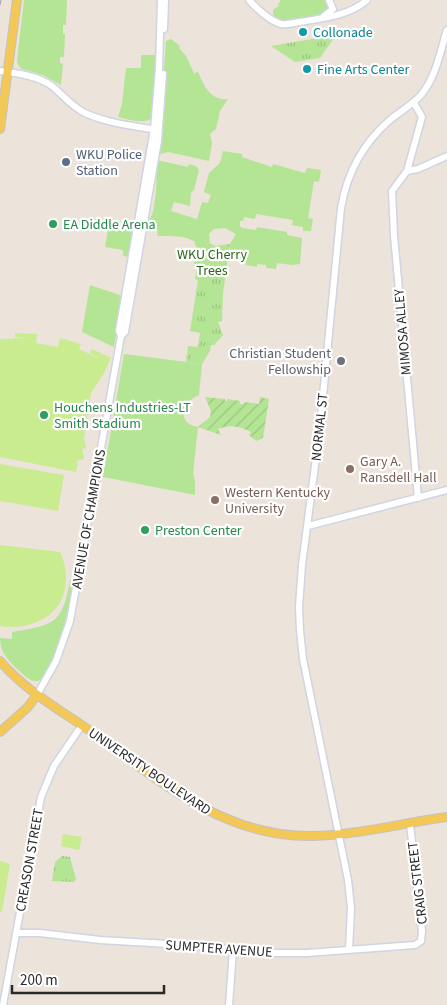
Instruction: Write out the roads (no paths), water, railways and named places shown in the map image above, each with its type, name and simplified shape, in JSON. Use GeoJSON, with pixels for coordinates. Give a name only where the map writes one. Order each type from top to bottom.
{"type":"FeatureCollection","features":[{"type":"Feature","properties":{"kind":"main road"},"geometry":{"type":"LineString","coordinates":[[0,129],[4,72],[17,0]]}},
{"type":"Feature","properties":{"kind":"main road","name":"UNIVERSITY BOULEVARD"},"geometry":{"type":"LineString","coordinates":[[0,661],[37,695],[178,793],[217,816],[243,826],[280,834],[308,836],[447,821]]}},
{"type":"Feature","properties":{"kind":"main road"},"geometry":{"type":"LineString","coordinates":[[0,732],[26,710],[37,695]]}},
{"type":"Feature","properties":{"kind":"main road","name":"UNIVERSITY BOULEVARD"},"geometry":{"type":"LineString","coordinates":[[410,824],[417,821],[447,817]]}},
{"type":"Feature","properties":{"kind":"street"},"geometry":{"type":"LineString","coordinates":[[156,130],[161,0]]}},
{"type":"Feature","properties":{"kind":"street"},"geometry":{"type":"LineString","coordinates":[[156,130],[165,0]]}},
{"type":"Feature","properties":{"kind":"street"},"geometry":{"type":"LineString","coordinates":[[249,0],[281,24],[321,18],[350,11],[367,0]]}},
{"type":"Feature","properties":{"kind":"street"},"geometry":{"type":"LineString","coordinates":[[321,18],[332,11],[333,7],[329,0]]}},
{"type":"Feature","properties":{"kind":"street","name":"NORMAL ST"},"geometry":{"type":"LineString","coordinates":[[350,950],[351,901],[312,707],[301,641],[299,595],[320,427],[341,208],[346,185],[358,158],[373,137],[390,120],[414,103],[430,82],[447,30]]}},
{"type":"Feature","properties":{"kind":"street"},"geometry":{"type":"LineString","coordinates":[[4,72],[33,77],[46,82],[85,113],[115,122],[156,130]]}},
{"type":"Feature","properties":{"kind":"street","name":"MIMOSA ALLEY"},"geometry":{"type":"LineString","coordinates":[[414,103],[422,117],[407,171],[392,191],[394,236],[418,498]]}},
{"type":"Feature","properties":{"kind":"street","name":"AVENUE OF CHAMPIONS"},"geometry":{"type":"LineString","coordinates":[[37,695],[56,661],[70,621],[121,336],[125,332],[156,130]]}},
{"type":"Feature","properties":{"kind":"street"},"geometry":{"type":"LineString","coordinates":[[407,171],[418,169],[447,156]]}},
{"type":"Feature","properties":{"kind":"street"},"geometry":{"type":"LineString","coordinates":[[308,526],[447,490]]}},
{"type":"Feature","properties":{"kind":"street","name":"CREASON STREET"},"geometry":{"type":"LineString","coordinates":[[3,1005],[41,797],[54,766],[82,725]]}},
{"type":"Feature","properties":{"kind":"street","name":"CRAIG STREET"},"geometry":{"type":"LineString","coordinates":[[410,824],[422,931],[421,941]]}},
{"type":"Feature","properties":{"kind":"street","name":"SUMPTER AVENUE"},"geometry":{"type":"LineString","coordinates":[[16,933],[40,933],[100,940],[298,953],[405,946],[415,945],[421,941]]}},
{"type":"Feature","properties":{"kind":"street"},"geometry":{"type":"LineString","coordinates":[[229,1005],[233,950]]}},
{"type":"Feature","properties":{"kind":"railway"},"geometry":{"type":"LineString","coordinates":[[0,5],[1,0]]}},
{"type":"Feature","properties":{"kind":"place","name":"Collonade"},"geometry":{"type":"Point","coordinates":[303,32]}},
{"type":"Feature","properties":{"kind":"place","name":"Fine Arts Center"},"geometry":{"type":"Point","coordinates":[307,69]}},
{"type":"Feature","properties":{"kind":"place","name":"WKU Police Station"},"geometry":{"type":"Point","coordinates":[66,162]}},
{"type":"Feature","properties":{"kind":"place","name":"EA Diddle Arena"},"geometry":{"type":"Point","coordinates":[53,224]}},
{"type":"Feature","properties":{"kind":"place","name":"Christian Student Fellowship"},"geometry":{"type":"Point","coordinates":[341,361]}},
{"type":"Feature","properties":{"kind":"place","name":"Houchens Industries-LT Smith Stadium"},"geometry":{"type":"Point","coordinates":[44,415]}},
{"type":"Feature","properties":{"kind":"place","name":"Gary A. Ransdell Hall"},"geometry":{"type":"Point","coordinates":[350,469]}},
{"type":"Feature","properties":{"kind":"place","name":"Western Kentucky University"},"geometry":{"type":"Point","coordinates":[215,500]}},
{"type":"Feature","properties":{"kind":"place","name":"Preston Center"},"geometry":{"type":"Point","coordinates":[145,530]}},
{"type":"Feature","properties":{"kind":"park label","name":"WKU Cherry Trees"},"geometry":{"type":"Point","coordinates":[212,262]}}]}
